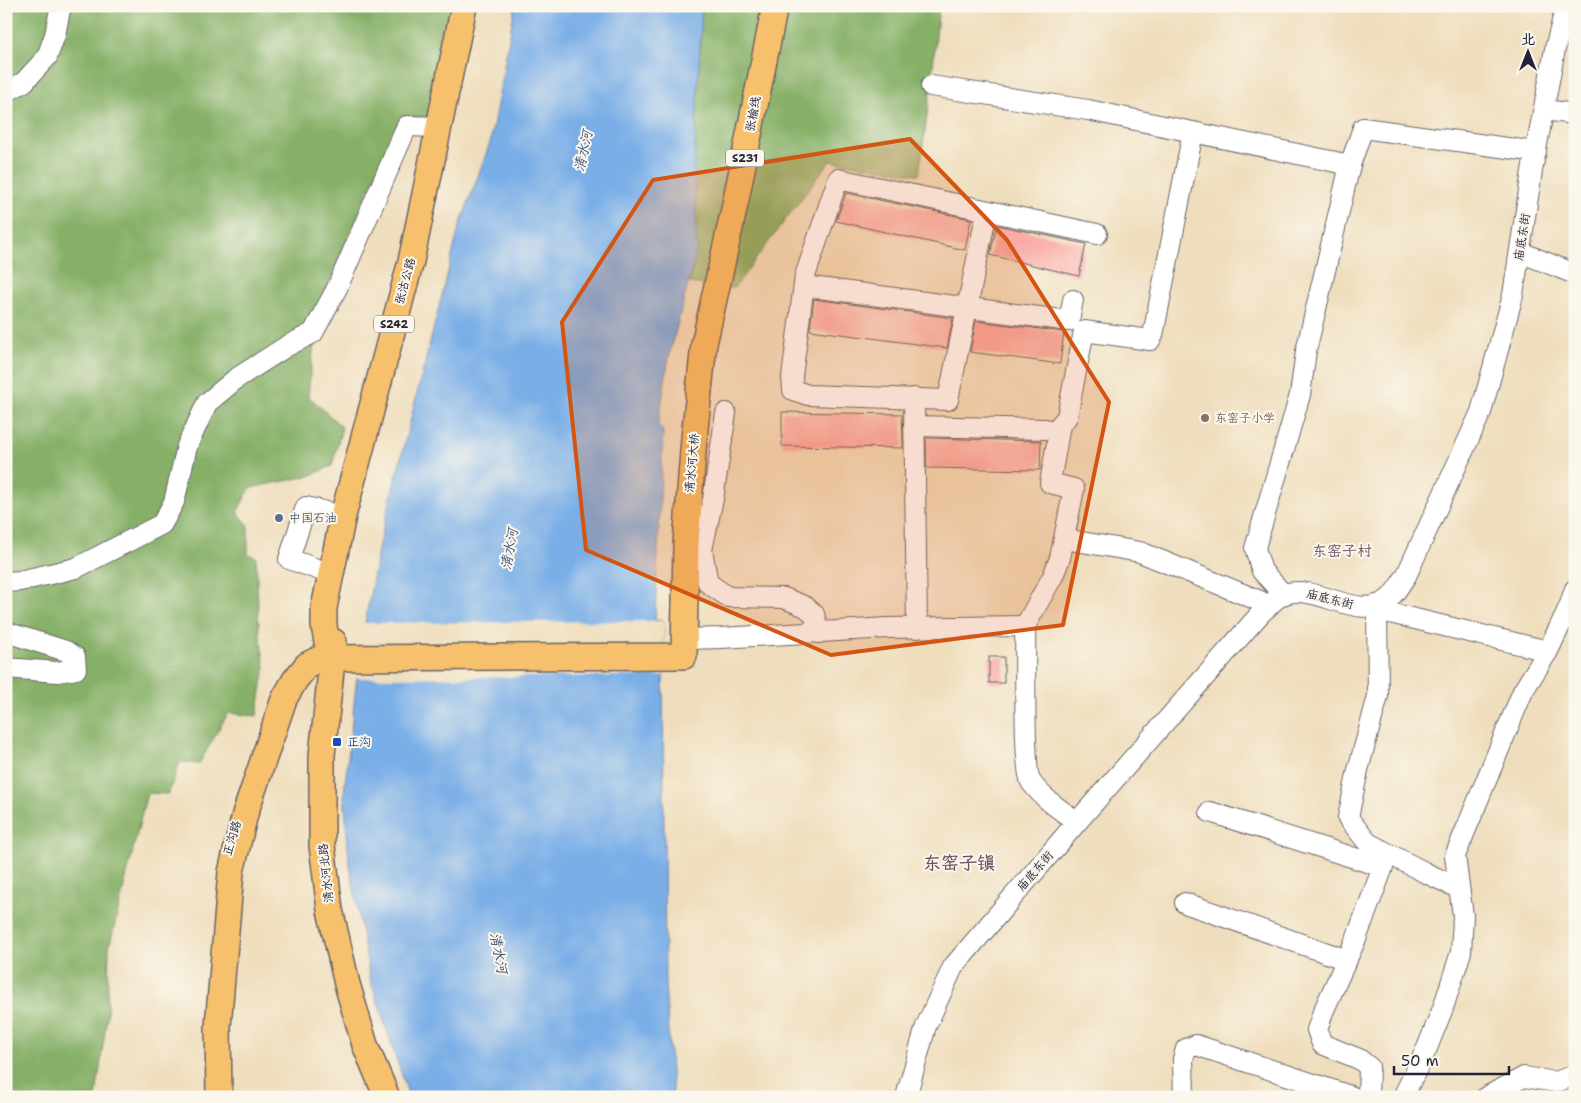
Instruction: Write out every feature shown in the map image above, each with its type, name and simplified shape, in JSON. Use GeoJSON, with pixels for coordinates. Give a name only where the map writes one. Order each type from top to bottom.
{"type":"FeatureCollection","features":[{"type":"Feature","properties":{"kind":"main road","name":"张沽公路"},"geometry":{"type":"LineString","coordinates":[[327,648],[324,608],[343,516],[411,261],[464,6]]}},
{"type":"Feature","properties":{"kind":"main road","name":"张榆线"},"geometry":{"type":"LineString","coordinates":[[712,310],[775,6]]}},
{"type":"Feature","properties":{"kind":"main road","name":"清水河大桥"},"geometry":{"type":"LineString","coordinates":[[676,642],[704,344],[712,310]]}},
{"type":"Feature","properties":{"kind":"main road","name":"正沟路"},"geometry":{"type":"LineString","coordinates":[[208,1097],[208,1028],[216,913],[223,867],[275,694],[289,664],[310,645],[359,650],[676,642]]}},
{"type":"Feature","properties":{"kind":"main road","name":"正沟路"},"geometry":{"type":"LineString","coordinates":[[219,1097],[218,1026],[231,872],[245,814],[284,699],[295,680],[307,665],[327,648]]}},
{"type":"Feature","properties":{"kind":"main road","name":"清水河北路"},"geometry":{"type":"LineString","coordinates":[[327,648],[314,712],[311,766],[312,846],[319,912],[337,986],[354,1040],[376,1097]]}},
{"type":"Feature","properties":{"kind":"main road","name":"清水河北路"},"geometry":{"type":"LineString","coordinates":[[327,648],[322,755],[322,845],[330,910],[347,984],[365,1044],[387,1097]]}},
{"type":"Feature","properties":{"kind":"street"},"geometry":{"type":"LineString","coordinates":[[6,92],[24,82],[47,57],[55,35],[60,10],[59,6]]}},
{"type":"Feature","properties":{"kind":"street","name":"庙底东街"},"geometry":{"type":"LineString","coordinates":[[906,1097],[926,1026],[953,967],[1260,613],[1284,594],[1299,591],[1355,606],[1377,606],[1390,598],[1406,576],[1481,412],[1513,295],[1536,152],[1555,49],[1566,6]]}},
{"type":"Feature","properties":{"kind":"street"},"geometry":{"type":"LineString","coordinates":[[931,86],[1088,110],[1350,165]]}},
{"type":"Feature","properties":{"kind":"street"},"geometry":{"type":"LineString","coordinates":[[1544,110],[1575,114]]}},
{"type":"Feature","properties":{"kind":"street"},"geometry":{"type":"LineString","coordinates":[[6,582],[20,581],[76,568],[162,524],[174,502],[187,446],[207,403],[237,378],[287,346],[313,333],[337,288],[407,126],[438,127]]}},
{"type":"Feature","properties":{"kind":"street"},"geometry":{"type":"LineString","coordinates":[[1284,594],[1262,571],[1255,548],[1300,396],[1306,351],[1350,165],[1363,128],[1536,152]]}},
{"type":"Feature","properties":{"kind":"street"},"geometry":{"type":"LineString","coordinates":[[1077,822],[1044,797],[1030,780],[1027,753],[1026,626],[1053,576],[1060,558],[1074,489],[1050,483],[1060,425],[1067,417],[1084,332],[1150,340],[1153,335],[1193,132]]}},
{"type":"Feature","properties":{"kind":"street"},"geometry":{"type":"LineString","coordinates":[[987,211],[948,400],[808,395],[793,390],[792,377],[805,276],[838,179],[1097,234]]}},
{"type":"Feature","properties":{"kind":"street"},"geometry":{"type":"LineString","coordinates":[[1520,252],[1575,274]]}},
{"type":"Feature","properties":{"kind":"street"},"geometry":{"type":"LineString","coordinates":[[804,286],[1069,322],[1072,300]]}},
{"type":"Feature","properties":{"kind":"street"},"geometry":{"type":"LineString","coordinates":[[914,398],[917,628]]}},
{"type":"Feature","properties":{"kind":"street"},"geometry":{"type":"LineString","coordinates":[[726,413],[713,499],[702,550],[708,583],[728,597],[784,598],[806,607],[814,614],[819,633]]}},
{"type":"Feature","properties":{"kind":"street"},"geometry":{"type":"LineString","coordinates":[[914,426],[1046,428]]}},
{"type":"Feature","properties":{"kind":"street"},"geometry":{"type":"LineString","coordinates":[[331,574],[289,559],[306,507],[343,516]]}},
{"type":"Feature","properties":{"kind":"street"},"geometry":{"type":"LineString","coordinates":[[1064,539],[1140,552],[1260,601],[1268,607]]}},
{"type":"Feature","properties":{"kind":"street"},"geometry":{"type":"LineString","coordinates":[[1403,1097],[1443,1008],[1461,952],[1463,916],[1455,856],[1523,691],[1548,651],[1566,633],[1569,607],[1575,589]]}},
{"type":"Feature","properties":{"kind":"street"},"geometry":{"type":"LineString","coordinates":[[1458,888],[1368,843],[1348,818],[1358,770],[1378,696],[1377,606],[1390,613],[1548,651]]}},
{"type":"Feature","properties":{"kind":"street"},"geometry":{"type":"LineString","coordinates":[[676,642],[694,656],[713,646],[722,638],[917,628],[1026,626]]}},
{"type":"Feature","properties":{"kind":"street"},"geometry":{"type":"LineString","coordinates":[[6,632],[66,650],[75,657],[76,669],[57,672],[6,668]]}},
{"type":"Feature","properties":{"kind":"street"},"geometry":{"type":"LineString","coordinates":[[1210,812],[1383,867],[1347,960],[1323,1012],[1317,1030],[1322,1044],[1359,1059],[1369,1067],[1368,1097]]}},
{"type":"Feature","properties":{"kind":"street"},"geometry":{"type":"LineString","coordinates":[[1185,904],[1347,960]]}},
{"type":"Feature","properties":{"kind":"street"},"geometry":{"type":"LineString","coordinates":[[1184,1097],[1183,1059],[1186,1049],[1196,1045],[1353,1097]]}},
{"type":"Feature","properties":{"kind":"street"},"geometry":{"type":"LineString","coordinates":[[1486,1097],[1524,1077],[1556,1082],[1575,1075]]}},
{"type":"Feature","properties":{"kind":"highlighted area"},"geometry":{"type":"Polygon","coordinates":[[[910,139],[1007,240],[1109,402],[1063,625],[831,655],[586,550],[562,322],[653,180],[910,139]]]}},
{"type":"Feature","properties":{"kind":"green space"},"geometry":{"type":"Polygon","coordinates":[[[6,6],[455,6],[433,117],[400,117],[318,309],[308,396],[342,427],[332,466],[309,476],[250,488],[237,512],[248,524],[248,554],[256,557],[259,630],[265,667],[257,716],[228,713],[199,764],[180,762],[168,794],[147,793],[109,948],[107,1016],[96,1097],[6,1097],[6,6]]]}},
{"type":"Feature","properties":{"kind":"green space"},"geometry":{"type":"Polygon","coordinates":[[[702,6],[939,6],[919,175],[830,161],[734,288],[688,283],[697,250],[694,168],[702,6]]]}},
{"type":"Feature","properties":{"kind":"water","name":"清水河"},"geometry":{"type":"Polygon","coordinates":[[[515,6],[702,6],[694,168],[697,250],[669,356],[658,425],[663,431],[655,620],[664,621],[665,984],[673,1097],[409,1097],[370,979],[349,860],[344,793],[359,658],[379,544],[459,228],[490,143],[515,6]]]}},
{"type":"Feature","properties":{"kind":"pier"},"geometry":{"type":"Polygon","coordinates":[[[664,621],[663,676],[354,678],[362,623],[664,621]]]}},
{"type":"Feature","properties":{"kind":"building"},"geometry":{"type":"Polygon","coordinates":[[[846,193],[971,219],[965,250],[836,221],[846,193]]]}},
{"type":"Feature","properties":{"kind":"building"},"geometry":{"type":"Polygon","coordinates":[[[997,225],[1086,244],[1079,276],[990,255],[997,225]]]}},
{"type":"Feature","properties":{"kind":"building"},"geometry":{"type":"Polygon","coordinates":[[[814,299],[953,318],[947,348],[810,330],[814,299]]]}},
{"type":"Feature","properties":{"kind":"building"},"geometry":{"type":"Polygon","coordinates":[[[976,321],[1064,332],[1060,364],[970,352],[976,321]]]}},
{"type":"Feature","properties":{"kind":"building"},"geometry":{"type":"Polygon","coordinates":[[[782,412],[902,414],[903,448],[782,446],[782,412]]]}},
{"type":"Feature","properties":{"kind":"building"},"geometry":{"type":"Polygon","coordinates":[[[926,438],[1041,441],[1040,470],[927,468],[926,438]]]}},
{"type":"Feature","properties":{"kind":"building"},"geometry":{"type":"Polygon","coordinates":[[[989,657],[1004,657],[1004,683],[989,683],[989,657]]]}},
{"type":"Feature","properties":{"kind":"place","name":"东窑子小学"},"geometry":{"type":"Point","coordinates":[1205,418]}},
{"type":"Feature","properties":{"kind":"place","name":"中国石油"},"geometry":{"type":"Point","coordinates":[279,518]}},
{"type":"Feature","properties":{"kind":"place","name":"正沟"},"geometry":{"type":"Point","coordinates":[337,742]}},
{"type":"Feature","properties":{"kind":"district","name":"东窑子村"},"geometry":{"type":"Point","coordinates":[1342,551]}},
{"type":"Feature","properties":{"kind":"district","name":"东窑子镇"},"geometry":{"type":"Point","coordinates":[959,863]}}]}
